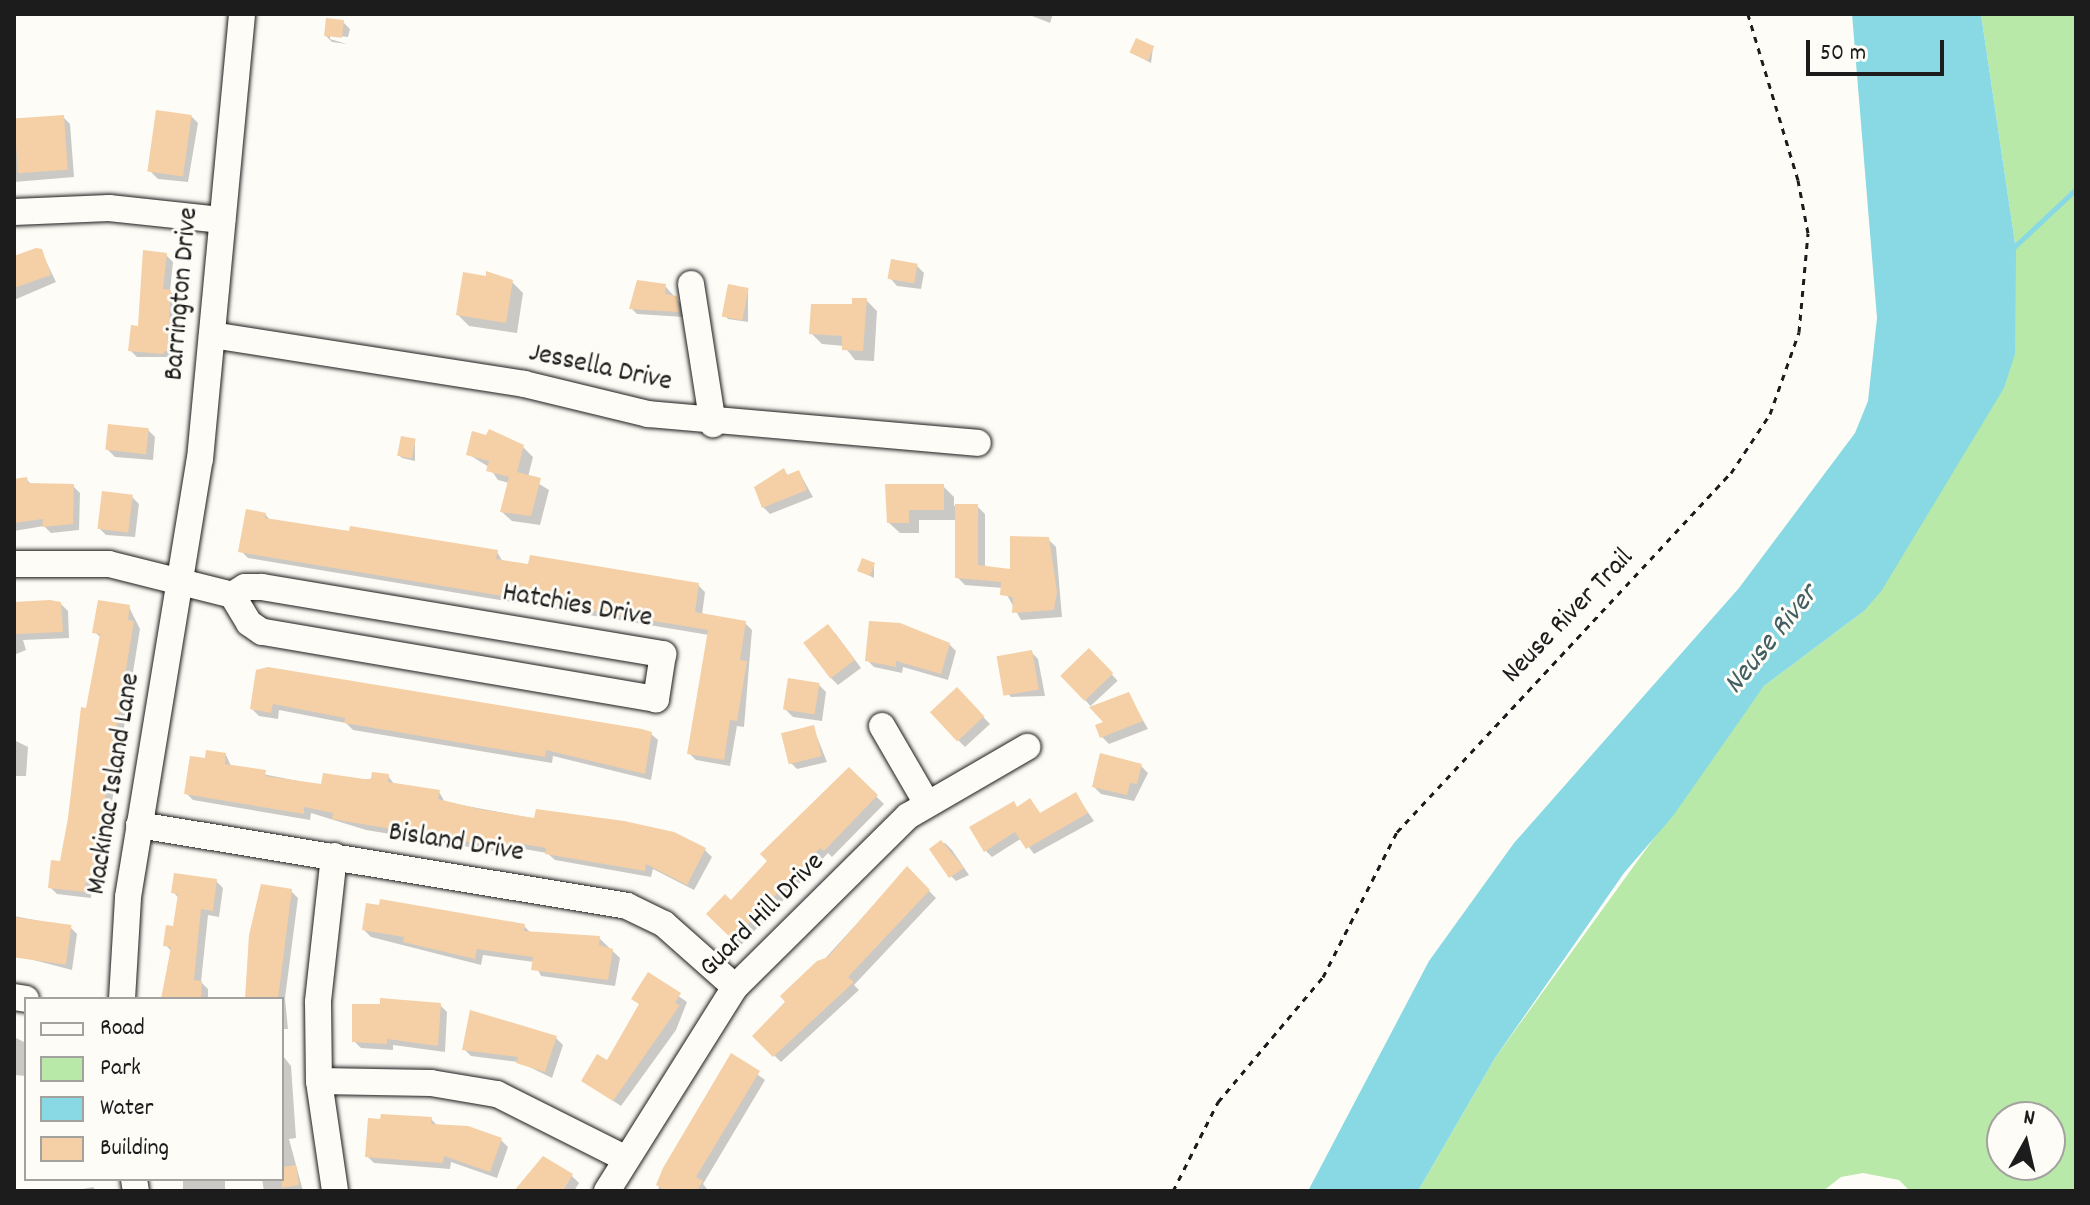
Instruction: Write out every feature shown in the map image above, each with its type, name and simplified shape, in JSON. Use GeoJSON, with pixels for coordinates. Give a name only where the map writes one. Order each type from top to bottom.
{"type":"FeatureCollection","features":[{"type":"Feature","properties":{"kind":"street","name":"Barrington Drive"},"geometry":{"type":"LineString","coordinates":[[182,580],[212,335],[242,14]]}},
{"type":"Feature","properties":{"kind":"street"},"geometry":{"type":"LineString","coordinates":[[14,212],[109,208],[222,220]]}},
{"type":"Feature","properties":{"kind":"street"},"geometry":{"type":"LineString","coordinates":[[691,284],[713,424]]}},
{"type":"Feature","properties":{"kind":"street","name":"Jessella Drive"},"geometry":{"type":"LineString","coordinates":[[212,335],[524,384],[648,414],[713,424],[857,430],[978,443]]}},
{"type":"Feature","properties":{"kind":"street","name":"Hatchies Drive"},"geometry":{"type":"LineString","coordinates":[[14,564],[109,564],[232,595],[262,632],[656,699],[663,654],[262,587],[245,587],[232,595]]}},
{"type":"Feature","properties":{"kind":"street","name":"Mackinac Island Lane"},"geometry":{"type":"LineString","coordinates":[[122,997],[128,897],[182,580]]}},
{"type":"Feature","properties":{"kind":"street"},"geometry":{"type":"LineString","coordinates":[[882,726],[926,802]]}},
{"type":"Feature","properties":{"kind":"street","name":"Guard Hill Drive"},"geometry":{"type":"LineString","coordinates":[[607,1191],[735,987],[926,802],[1027,747]]}},
{"type":"Feature","properties":{"kind":"street","name":"Bisland Drive"},"geometry":{"type":"LineString","coordinates":[[139,825],[627,906],[664,924],[735,987]]}},
{"type":"Feature","properties":{"kind":"street"},"geometry":{"type":"LineString","coordinates":[[334,856],[318,1002],[319,1081],[335,1191]]}},
{"type":"Feature","properties":{"kind":"street"},"geometry":{"type":"LineString","coordinates":[[319,1081],[431,1083],[497,1094],[626,1159]]}},
{"type":"Feature","properties":{"kind":"path","name":"Neuse River Trail"},"geometry":{"type":"LineString","coordinates":[[1173,1191],[1218,1102],[1323,977],[1397,832],[1731,473],[1770,414],[1799,332],[1808,233],[1798,180],[1748,14]]}},
{"type":"Feature","properties":{"kind":"green space"},"geometry":{"type":"Polygon","coordinates":[[[1981,14],[2076,14],[2076,1191],[1910,1191],[1899,1180],[1863,1173],[1841,1177],[1823,1191],[1418,1191],[1495,1058],[1764,686],[1864,611],[2016,250],[1981,14]]]}},
{"type":"Feature","properties":{"kind":"water","name":"Neuse River"},"geometry":{"type":"Polygon","coordinates":[[[1852,14],[1981,14],[2016,250],[2015,354],[2004,388],[1882,590],[1864,611],[1764,686],[1673,816],[1624,873],[1495,1058],[1418,1191],[1308,1191],[1429,961],[1514,843],[1739,588],[1855,433],[1868,401],[1877,318],[1852,14]]]}},
{"type":"Feature","properties":{"kind":"building"},"geometry":{"type":"Polygon","coordinates":[[[326,18],[344,20],[342,38],[324,36],[326,18]]]}},
{"type":"Feature","properties":{"kind":"building"},"geometry":{"type":"Polygon","coordinates":[[[1136,38],[1154,46],[1148,61],[1129,53],[1136,38]]]}},
{"type":"Feature","properties":{"kind":"building"},"geometry":{"type":"Polygon","coordinates":[[[156,110],[192,115],[183,176],[147,171],[156,110]]]}},
{"type":"Feature","properties":{"kind":"building"},"geometry":{"type":"Polygon","coordinates":[[[64,115],[68,170],[18,173],[14,118],[64,115]]]}},
{"type":"Feature","properties":{"kind":"building"},"geometry":{"type":"Polygon","coordinates":[[[36,248],[42,249],[51,275],[14,288],[14,256],[36,248]]]}},
{"type":"Feature","properties":{"kind":"building"},"geometry":{"type":"Polygon","coordinates":[[[143,250],[167,253],[163,289],[171,290],[167,350],[162,354],[128,351],[131,325],[138,326],[143,250]]]}},
{"type":"Feature","properties":{"kind":"building"},"geometry":{"type":"Polygon","coordinates":[[[891,259],[918,264],[914,283],[888,279],[891,259]]]}},
{"type":"Feature","properties":{"kind":"building"},"geometry":{"type":"Polygon","coordinates":[[[486,271],[513,280],[506,323],[456,315],[463,272],[486,276],[486,271]]]}},
{"type":"Feature","properties":{"kind":"building"},"geometry":{"type":"Polygon","coordinates":[[[637,280],[666,284],[665,294],[677,296],[679,312],[629,309],[637,280]]]}},
{"type":"Feature","properties":{"kind":"building"},"geometry":{"type":"Polygon","coordinates":[[[728,284],[749,288],[742,320],[722,316],[728,284]]]}},
{"type":"Feature","properties":{"kind":"building"},"geometry":{"type":"Polygon","coordinates":[[[852,298],[867,298],[863,351],[842,350],[842,336],[809,334],[811,304],[852,304],[852,298]]]}},
{"type":"Feature","properties":{"kind":"building"},"geometry":{"type":"Polygon","coordinates":[[[108,424],[149,428],[146,454],[105,450],[108,424]]]}},
{"type":"Feature","properties":{"kind":"building"},"geometry":{"type":"Polygon","coordinates":[[[489,429],[524,445],[517,472],[541,478],[531,516],[500,512],[509,477],[486,471],[489,461],[466,455],[472,431],[486,435],[489,429]]]}},
{"type":"Feature","properties":{"kind":"building"},"geometry":{"type":"Polygon","coordinates":[[[401,436],[416,439],[412,458],[397,456],[401,436]]]}},
{"type":"Feature","properties":{"kind":"building"},"geometry":{"type":"Polygon","coordinates":[[[784,468],[787,475],[799,470],[807,490],[762,508],[754,487],[784,468]]]}},
{"type":"Feature","properties":{"kind":"building"},"geometry":{"type":"Polygon","coordinates":[[[27,477],[28,483],[74,484],[73,524],[42,527],[43,519],[14,523],[14,479],[27,477]]]}},
{"type":"Feature","properties":{"kind":"building"},"geometry":{"type":"Polygon","coordinates":[[[885,484],[944,484],[944,510],[909,510],[909,523],[887,523],[885,484]]]}},
{"type":"Feature","properties":{"kind":"building"},"geometry":{"type":"Polygon","coordinates":[[[102,491],[133,495],[128,532],[97,529],[102,491]]]}},
{"type":"Feature","properties":{"kind":"building"},"geometry":{"type":"Polygon","coordinates":[[[955,504],[978,504],[978,565],[1010,569],[1010,536],[1049,537],[1057,592],[1054,610],[1012,613],[1013,597],[1000,595],[1001,582],[955,578],[955,504]]]}},
{"type":"Feature","properties":{"kind":"building"},"geometry":{"type":"Polygon","coordinates":[[[246,509],[266,513],[265,518],[349,531],[350,526],[498,550],[496,559],[528,564],[530,555],[699,583],[695,612],[746,621],[740,660],[747,661],[737,721],[730,720],[724,760],[687,754],[708,630],[238,552],[246,509]]]}},
{"type":"Feature","properties":{"kind":"building"},"geometry":{"type":"Polygon","coordinates":[[[862,558],[875,563],[870,576],[857,571],[862,558]]]}},
{"type":"Feature","properties":{"kind":"building"},"geometry":{"type":"Polygon","coordinates":[[[98,600],[130,605],[128,620],[134,621],[91,882],[86,882],[85,892],[48,888],[51,860],[60,861],[81,707],[86,708],[100,634],[92,633],[98,600]]]}},
{"type":"Feature","properties":{"kind":"building"},"geometry":{"type":"Polygon","coordinates":[[[14,602],[61,602],[63,632],[14,634],[14,602]]]}},
{"type":"Feature","properties":{"kind":"building"},"geometry":{"type":"Polygon","coordinates":[[[869,621],[900,623],[950,643],[941,674],[896,661],[896,667],[865,661],[869,621]]]}},
{"type":"Feature","properties":{"kind":"building"},"geometry":{"type":"Polygon","coordinates":[[[828,624],[855,660],[830,679],[803,643],[828,624]]]}},
{"type":"Feature","properties":{"kind":"building"},"geometry":{"type":"Polygon","coordinates":[[[1089,648],[1113,673],[1085,701],[1060,676],[1089,648]]]}},
{"type":"Feature","properties":{"kind":"building"},"geometry":{"type":"Polygon","coordinates":[[[1032,650],[1039,689],[1003,696],[997,656],[1032,650]]]}},
{"type":"Feature","properties":{"kind":"building"},"geometry":{"type":"Polygon","coordinates":[[[268,667],[642,729],[652,732],[645,774],[546,750],[545,757],[344,723],[345,718],[273,704],[271,713],[250,709],[256,670],[268,667]]]}},
{"type":"Feature","properties":{"kind":"building"},"geometry":{"type":"Polygon","coordinates":[[[788,678],[820,683],[815,715],[783,710],[788,678]]]}},
{"type":"Feature","properties":{"kind":"building"},"geometry":{"type":"Polygon","coordinates":[[[957,687],[984,716],[957,741],[930,712],[957,687]]]}},
{"type":"Feature","properties":{"kind":"building"},"geometry":{"type":"Polygon","coordinates":[[[1129,692],[1143,721],[1100,738],[1095,725],[1103,722],[1089,707],[1129,692]]]}},
{"type":"Feature","properties":{"kind":"building"},"geometry":{"type":"Polygon","coordinates":[[[814,725],[822,756],[789,764],[781,733],[814,725]]]}},
{"type":"Feature","properties":{"kind":"building"},"geometry":{"type":"Polygon","coordinates":[[[206,750],[226,753],[225,764],[266,770],[265,776],[321,784],[323,773],[364,779],[371,779],[372,772],[389,774],[388,782],[440,790],[438,799],[479,809],[534,818],[536,809],[624,821],[674,832],[706,848],[687,885],[646,864],[645,871],[545,854],[546,848],[517,843],[516,850],[332,819],[333,813],[304,807],[304,814],[184,794],[190,756],[205,758],[206,750]]]}},
{"type":"Feature","properties":{"kind":"building"},"geometry":{"type":"Polygon","coordinates":[[[1100,753],[1142,764],[1137,784],[1130,783],[1127,795],[1092,787],[1100,753]]]}},
{"type":"Feature","properties":{"kind":"building"},"geometry":{"type":"Polygon","coordinates":[[[849,767],[878,795],[824,851],[820,848],[733,940],[706,914],[725,894],[731,900],[767,861],[760,854],[849,767]]]}},
{"type":"Feature","properties":{"kind":"building"},"geometry":{"type":"Polygon","coordinates":[[[1076,792],[1088,813],[1026,849],[1015,832],[984,852],[969,827],[1014,801],[1017,807],[1030,798],[1040,813],[1076,792]]]}},
{"type":"Feature","properties":{"kind":"building"},"geometry":{"type":"Polygon","coordinates":[[[941,840],[964,868],[949,878],[929,849],[941,840]]]}},
{"type":"Feature","properties":{"kind":"building"},"geometry":{"type":"Polygon","coordinates":[[[907,866],[930,890],[848,977],[854,982],[773,1057],[752,1036],[785,1002],[780,996],[817,961],[828,957],[907,866]]]}},
{"type":"Feature","properties":{"kind":"building"},"geometry":{"type":"Polygon","coordinates":[[[174,873],[217,879],[213,911],[201,909],[194,980],[202,981],[201,997],[161,997],[171,947],[163,946],[166,925],[173,926],[178,894],[171,893],[174,873]]]}},
{"type":"Feature","properties":{"kind":"building"},"geometry":{"type":"Polygon","coordinates":[[[261,884],[292,889],[278,997],[245,997],[249,935],[261,884]]]}},
{"type":"Feature","properties":{"kind":"building"},"geometry":{"type":"Polygon","coordinates":[[[380,899],[525,924],[524,931],[600,936],[599,945],[613,949],[608,980],[531,970],[533,957],[477,949],[475,959],[403,942],[404,937],[362,930],[366,903],[379,905],[380,899]]]}},
{"type":"Feature","properties":{"kind":"building"},"geometry":{"type":"Polygon","coordinates":[[[14,917],[71,925],[66,965],[14,957],[14,917]]]}},
{"type":"Feature","properties":{"kind":"building"},"geometry":{"type":"Polygon","coordinates":[[[648,972],[681,993],[675,1003],[680,1005],[613,1101],[581,1081],[597,1054],[607,1060],[639,1004],[631,999],[648,972]]]}},
{"type":"Feature","properties":{"kind":"building"},"geometry":{"type":"Polygon","coordinates":[[[380,998],[441,1003],[438,1046],[387,1039],[387,1044],[352,1042],[352,1004],[380,1004],[380,998]]]}},
{"type":"Feature","properties":{"kind":"building"},"geometry":{"type":"Polygon","coordinates":[[[470,1010],[557,1036],[545,1072],[516,1063],[518,1057],[462,1050],[470,1010]]]}},
{"type":"Feature","properties":{"kind":"building"},"geometry":{"type":"Polygon","coordinates":[[[731,1053],[760,1071],[696,1177],[703,1181],[697,1191],[666,1191],[656,1185],[663,1168],[731,1053]]]}},
{"type":"Feature","properties":{"kind":"building"},"geometry":{"type":"Polygon","coordinates":[[[381,1114],[432,1117],[431,1124],[468,1126],[502,1138],[490,1172],[444,1156],[443,1163],[365,1157],[368,1118],[380,1119],[381,1114]]]}},
{"type":"Feature","properties":{"kind":"building"},"geometry":{"type":"Polygon","coordinates":[[[543,1156],[573,1174],[563,1191],[514,1191],[543,1156]]]}},
{"type":"Feature","properties":{"kind":"building"},"geometry":{"type":"Polygon","coordinates":[[[296,1165],[299,1185],[282,1188],[284,1167],[296,1165]]]}},
{"type":"Feature","properties":{"kind":"waterway"},"geometry":{"type":"LineString","coordinates":[[2013,248],[2076,189]]}}]}
